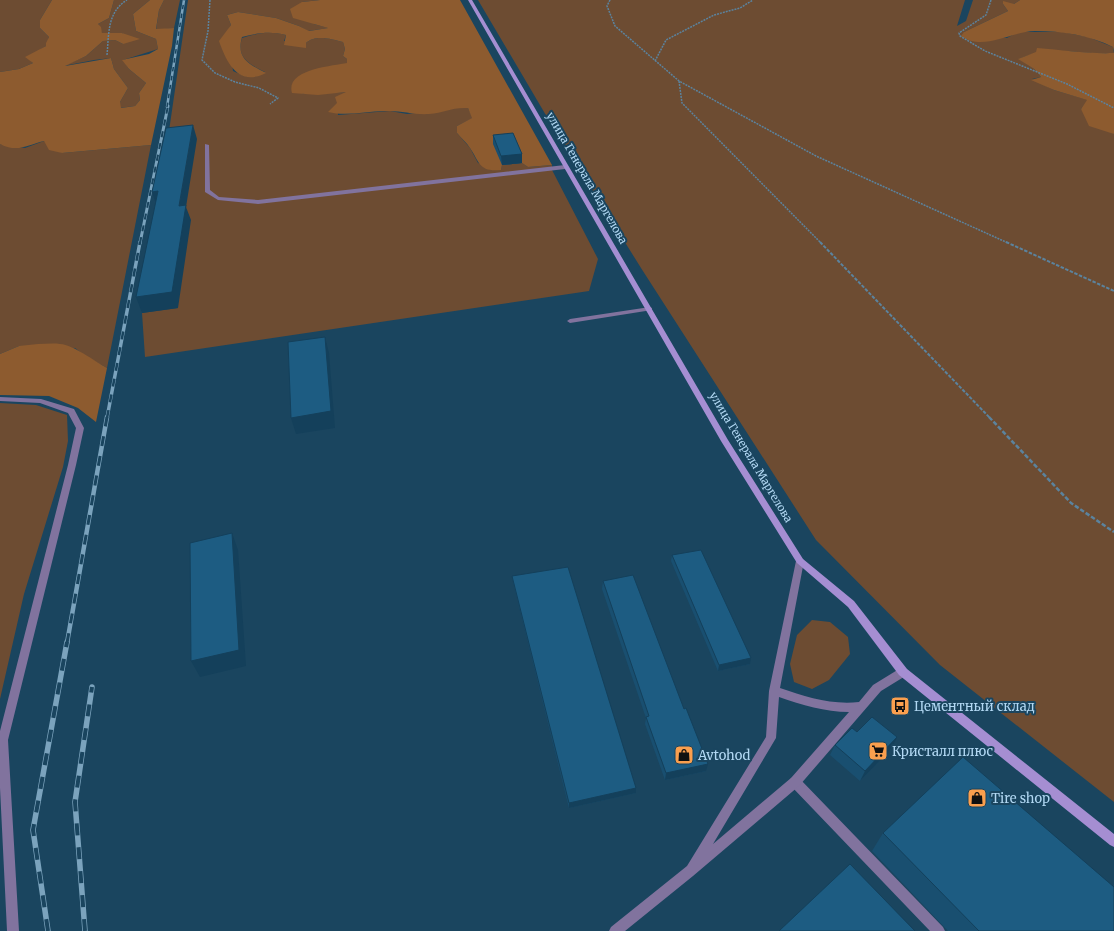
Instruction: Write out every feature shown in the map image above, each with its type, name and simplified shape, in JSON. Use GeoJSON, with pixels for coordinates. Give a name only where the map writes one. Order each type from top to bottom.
{"type":"FeatureCollection","features":[{"type":"Feature","properties":{"kind":"main road","name":"улица Генерала Маргелова"},"geometry":{"type":"LineString","coordinates":[[470,0],[725,442],[800,561],[850,604],[903,672],[1114,842]]}},
{"type":"Feature","properties":{"kind":"street"},"geometry":{"type":"LineString","coordinates":[[207,145],[207,191],[218,198],[258,202],[565,166]]}},
{"type":"Feature","properties":{"kind":"street"},"geometry":{"type":"LineString","coordinates":[[570,321],[650,310]]}},
{"type":"Feature","properties":{"kind":"street"},"geometry":{"type":"LineString","coordinates":[[0,399],[41,400],[71,411],[80,428],[3,740],[13,931]]}},
{"type":"Feature","properties":{"kind":"street"},"geometry":{"type":"LineString","coordinates":[[689,872],[771,738],[774,691],[800,561]]}},
{"type":"Feature","properties":{"kind":"street"},"geometry":{"type":"LineString","coordinates":[[615,931],[689,872],[795,782],[877,688],[903,672]]}},
{"type":"Feature","properties":{"kind":"street"},"geometry":{"type":"LineString","coordinates":[[774,691],[821,706],[850,708],[861,706]]}},
{"type":"Feature","properties":{"kind":"street"},"geometry":{"type":"LineString","coordinates":[[795,782],[939,931]]}},
{"type":"Feature","properties":{"kind":"path"},"geometry":{"type":"LineString","coordinates":[[107,55],[109,24],[116,7],[127,0]]}},
{"type":"Feature","properties":{"kind":"path"},"geometry":{"type":"LineString","coordinates":[[210,0],[208,31],[202,60],[215,73],[235,82],[259,88],[278,98],[270,104]]}},
{"type":"Feature","properties":{"kind":"path"},"geometry":{"type":"LineString","coordinates":[[610,0],[607,6],[615,26],[679,81],[816,156],[1114,291]]}},
{"type":"Feature","properties":{"kind":"path"},"geometry":{"type":"LineString","coordinates":[[655,60],[666,40],[714,15],[740,8],[753,0]]}},
{"type":"Feature","properties":{"kind":"path"},"geometry":{"type":"LineString","coordinates":[[991,0],[986,15],[959,33],[960,36],[973,46],[1021,67],[1066,84],[1114,108]]}},
{"type":"Feature","properties":{"kind":"path"},"geometry":{"type":"LineString","coordinates":[[679,81],[682,103],[804,225],[1071,503],[1114,532]]}},
{"type":"Feature","properties":{"kind":"shaded area"},"geometry":{"type":"Polygon","coordinates":[[[0,0],[52,0],[40,20],[40,28],[49,37],[46,46],[41,49],[31,61],[33,63],[19,69],[0,72],[0,0]]]}},
{"type":"Feature","properties":{"kind":"shaded area"},"geometry":{"type":"Polygon","coordinates":[[[52,0],[114,0],[109,18],[98,24],[101,27],[102,33],[122,33],[140,39],[123,44],[115,40],[103,41],[86,56],[65,66],[111,58],[114,69],[128,88],[120,102],[121,108],[135,106],[140,100],[139,93],[146,83],[129,69],[122,60],[149,54],[158,49],[156,39],[136,31],[133,14],[150,0],[164,0],[159,10],[156,29],[174,28],[172,46],[151,145],[62,153],[49,150],[44,141],[17,148],[6,147],[0,144],[0,72],[19,69],[33,63],[25,57],[46,46],[49,37],[40,28],[40,20],[52,0]]]}},
{"type":"Feature","properties":{"kind":"shaded area"},"geometry":{"type":"Polygon","coordinates":[[[114,0],[150,0],[133,14],[136,31],[156,39],[158,49],[123,60],[129,69],[146,83],[139,93],[140,100],[135,106],[120,108],[120,102],[128,88],[114,69],[111,58],[63,66],[86,56],[103,41],[115,40],[123,44],[123,33],[102,33],[98,24],[109,18],[114,0]]]}},
{"type":"Feature","properties":{"kind":"shaded area"},"geometry":{"type":"Polygon","coordinates":[[[164,0],[180,0],[174,28],[156,30],[159,10],[164,0]]]}},
{"type":"Feature","properties":{"kind":"shaded area"},"geometry":{"type":"Polygon","coordinates":[[[188,0],[320,0],[302,2],[314,24],[329,28],[308,31],[299,26],[276,18],[238,12],[227,15],[231,25],[228,30],[233,71],[249,77],[257,76],[265,72],[249,63],[242,55],[242,38],[248,36],[264,33],[275,33],[286,35],[284,41],[306,43],[310,40],[324,38],[343,42],[345,49],[343,56],[347,59],[347,64],[334,66],[302,94],[348,92],[337,103],[338,115],[390,111],[407,114],[445,110],[455,107],[468,108],[473,118],[457,126],[457,133],[470,148],[478,163],[501,170],[502,165],[522,163],[528,167],[552,165],[552,170],[598,259],[589,291],[145,357],[142,313],[178,308],[160,224],[168,138],[188,0]]]}},
{"type":"Feature","properties":{"kind":"shaded area"},"geometry":{"type":"Polygon","coordinates":[[[320,0],[460,0],[552,165],[528,167],[522,163],[513,143],[501,170],[488,170],[484,168],[478,162],[469,146],[457,133],[457,126],[472,118],[468,108],[457,108],[429,114],[374,111],[343,114],[328,112],[337,103],[335,97],[346,92],[318,95],[292,93],[292,85],[296,79],[303,74],[322,67],[347,63],[347,59],[343,56],[345,49],[343,42],[319,38],[310,40],[306,43],[306,48],[284,45],[286,35],[269,33],[253,34],[242,37],[242,56],[254,67],[266,73],[257,77],[248,77],[235,71],[230,65],[219,41],[231,25],[227,15],[238,12],[276,18],[309,31],[328,28],[293,18],[290,9],[302,2],[320,0]]]}},
{"type":"Feature","properties":{"kind":"shaded area"},"geometry":{"type":"Polygon","coordinates":[[[478,0],[965,0],[957,26],[966,21],[973,0],[1020,0],[1014,4],[1003,4],[1008,11],[964,32],[1007,38],[1018,32],[1062,32],[1088,37],[1113,47],[1114,53],[1054,51],[1043,52],[1019,59],[1034,69],[1041,77],[1032,79],[1054,90],[1088,100],[1081,109],[1114,134],[1114,802],[940,665],[816,540],[641,268],[547,117],[478,0]]]}},
{"type":"Feature","properties":{"kind":"shaded area"},"geometry":{"type":"Polygon","coordinates":[[[1020,0],[1114,0],[1114,51],[1113,47],[1094,39],[1075,34],[1055,32],[1026,32],[998,40],[979,42],[961,36],[964,32],[1008,11],[1003,4],[1003,1],[1014,4],[1020,0]]]}},
{"type":"Feature","properties":{"kind":"shaded area"},"geometry":{"type":"Polygon","coordinates":[[[1037,48],[1114,53],[1114,134],[1089,126],[1081,109],[1087,100],[1054,90],[1031,80],[1041,77],[1034,69],[1018,59],[1036,52],[1037,48]]]}},
{"type":"Feature","properties":{"kind":"shaded area"},"geometry":{"type":"Polygon","coordinates":[[[44,141],[62,153],[151,145],[107,368],[85,356],[75,348],[19,346],[0,354],[0,144],[25,148],[44,141]]]}},
{"type":"Feature","properties":{"kind":"shaded area"},"geometry":{"type":"Polygon","coordinates":[[[38,344],[66,345],[78,350],[107,368],[96,422],[78,408],[49,396],[0,395],[0,354],[19,346],[38,344]]]}},
{"type":"Feature","properties":{"kind":"shaded area"},"geometry":{"type":"Polygon","coordinates":[[[0,403],[36,405],[67,415],[68,441],[63,467],[24,594],[0,699],[0,403]]]}},
{"type":"Feature","properties":{"kind":"shaded area"},"geometry":{"type":"Polygon","coordinates":[[[812,620],[830,622],[848,637],[850,654],[829,680],[812,689],[794,682],[790,664],[797,635],[812,620]]]}},
{"type":"Feature","properties":{"kind":"building"},"geometry":{"type":"Polygon","coordinates":[[[193,125],[179,206],[186,205],[172,292],[136,297],[158,191],[152,192],[166,128],[193,125]]]}},
{"type":"Feature","properties":{"kind":"building"},"geometry":{"type":"Polygon","coordinates":[[[513,133],[522,154],[501,156],[493,135],[513,133]]]}},
{"type":"Feature","properties":{"kind":"building"},"geometry":{"type":"Polygon","coordinates":[[[325,337],[331,411],[291,418],[288,342],[325,337]]]}},
{"type":"Feature","properties":{"kind":"building"},"geometry":{"type":"Polygon","coordinates":[[[232,533],[239,650],[191,661],[190,543],[232,533]]]}},
{"type":"Feature","properties":{"kind":"building"},"geometry":{"type":"Polygon","coordinates":[[[701,550],[751,658],[719,665],[672,555],[701,550]]]}},
{"type":"Feature","properties":{"kind":"building"},"geometry":{"type":"Polygon","coordinates":[[[568,567],[636,788],[569,803],[512,576],[568,567]]]}},
{"type":"Feature","properties":{"kind":"building"},"geometry":{"type":"Polygon","coordinates":[[[633,575],[684,709],[686,708],[708,764],[666,773],[646,717],[649,716],[603,581],[633,575]]]}},
{"type":"Feature","properties":{"kind":"building"},"geometry":{"type":"Polygon","coordinates":[[[872,717],[897,737],[865,771],[835,745],[852,728],[857,732],[872,717]]]}},
{"type":"Feature","properties":{"kind":"building"},"geometry":{"type":"Polygon","coordinates":[[[963,757],[1114,887],[1114,931],[979,931],[883,833],[963,757]]]}},
{"type":"Feature","properties":{"kind":"building"},"geometry":{"type":"Polygon","coordinates":[[[850,864],[915,931],[779,931],[850,864]]]}},
{"type":"Feature","properties":{"kind":"railway"},"geometry":{"type":"LineString","coordinates":[[167,107],[184,0]]}},
{"type":"Feature","properties":{"kind":"railway"},"geometry":{"type":"LineString","coordinates":[[140,243],[168,106]]}},
{"type":"Feature","properties":{"kind":"railway"},"geometry":{"type":"LineString","coordinates":[[107,418],[140,242]]}},
{"type":"Feature","properties":{"kind":"railway"},"geometry":{"type":"LineString","coordinates":[[67,643],[107,417]]}},
{"type":"Feature","properties":{"kind":"railway"},"geometry":{"type":"LineString","coordinates":[[48,931],[33,830],[67,642]]}},
{"type":"Feature","properties":{"kind":"railway"},"geometry":{"type":"LineString","coordinates":[[85,931],[75,802],[92,687]]}},
{"type":"Feature","properties":{"kind":"place","name":"Цементный склад"},"geometry":{"type":"Point","coordinates":[900,706]}},
{"type":"Feature","properties":{"kind":"place","name":"Кристалл плюс"},"geometry":{"type":"Point","coordinates":[878,751]}},
{"type":"Feature","properties":{"kind":"place","name":"Avtohod"},"geometry":{"type":"Point","coordinates":[684,755]}},
{"type":"Feature","properties":{"kind":"place","name":"Tire shop"},"geometry":{"type":"Point","coordinates":[977,798]}}]}
